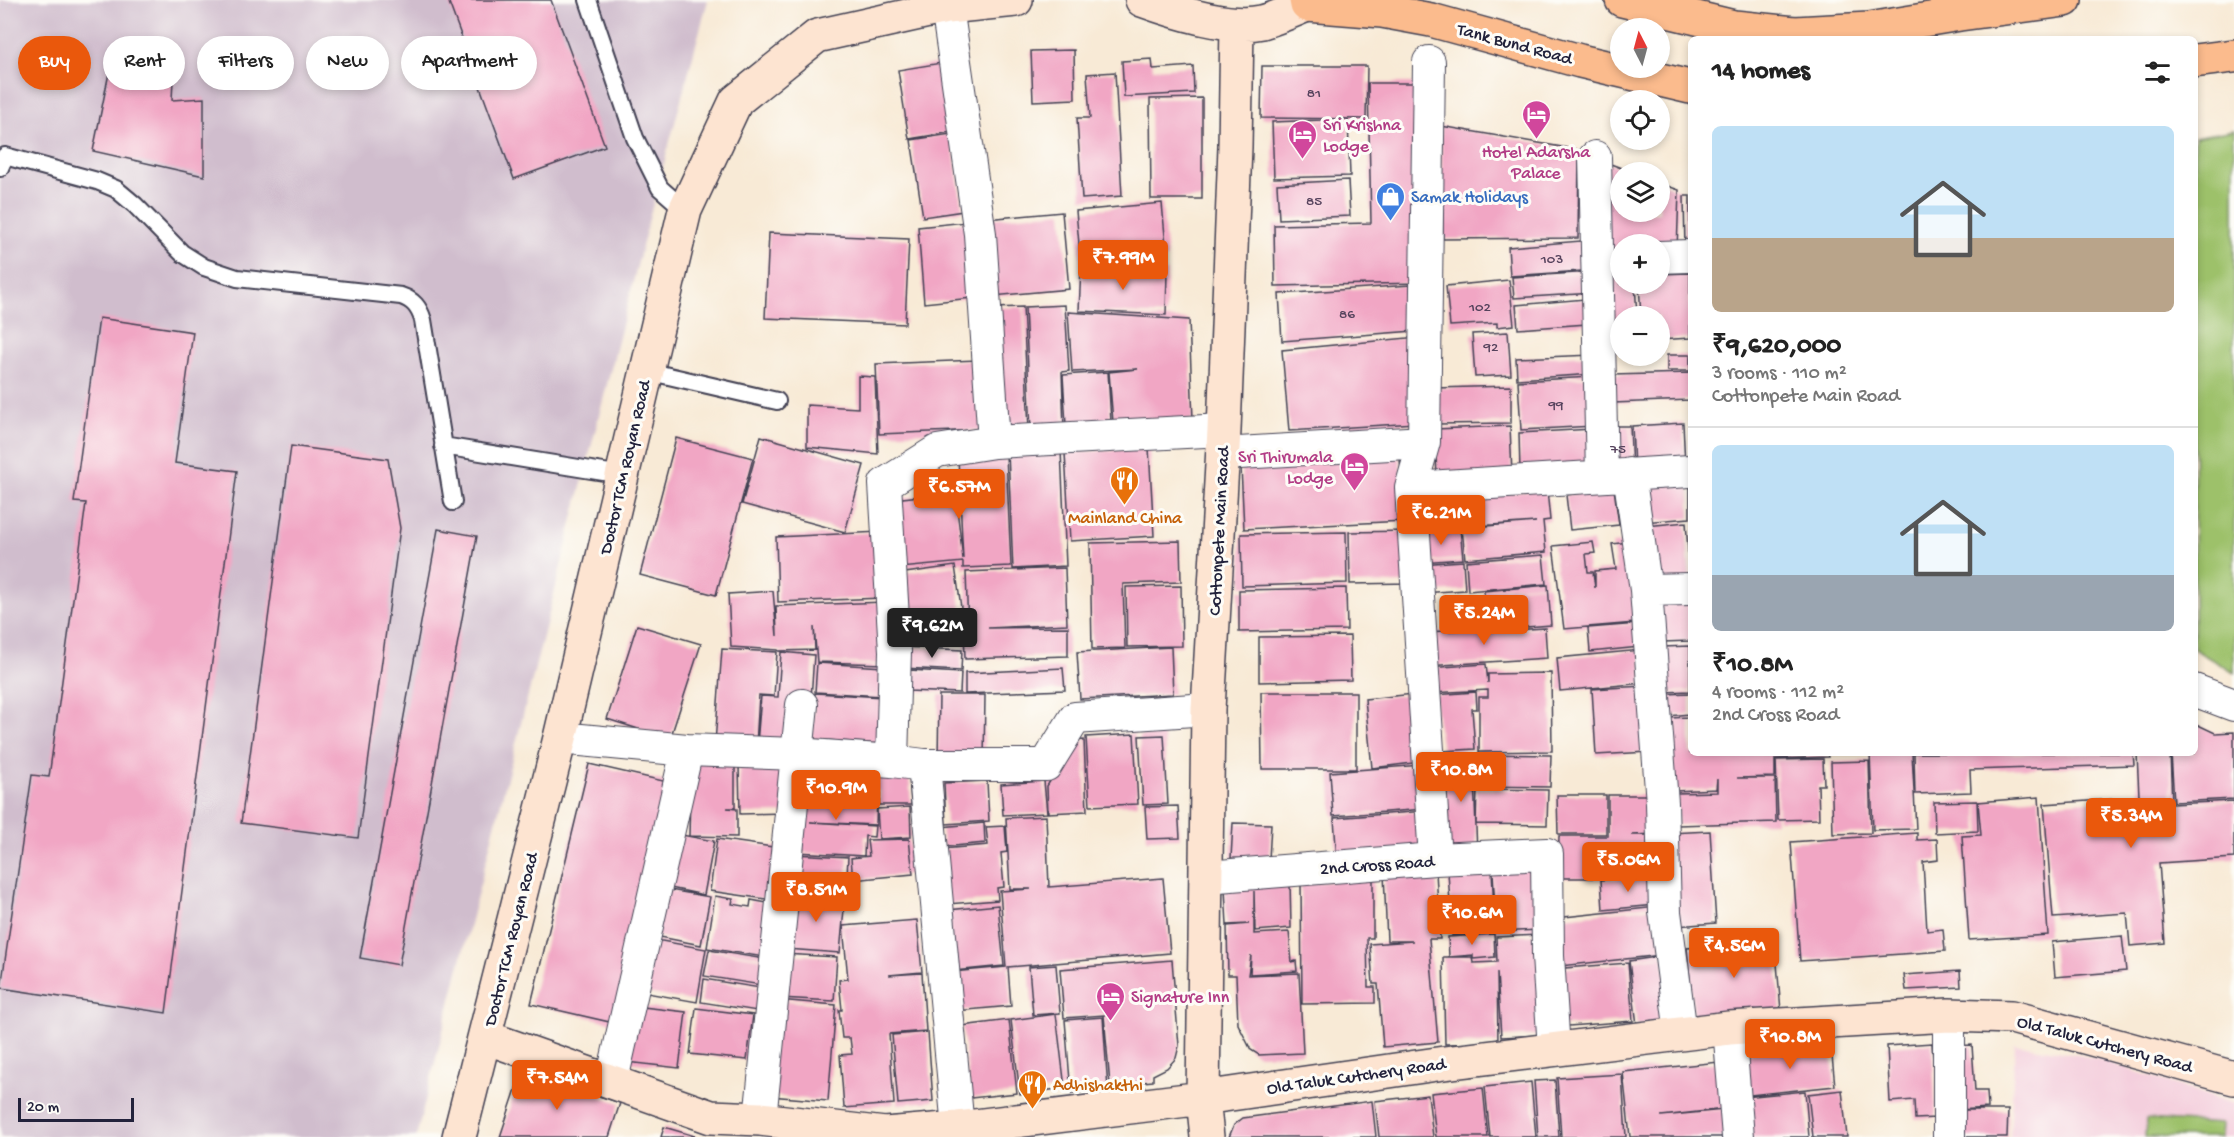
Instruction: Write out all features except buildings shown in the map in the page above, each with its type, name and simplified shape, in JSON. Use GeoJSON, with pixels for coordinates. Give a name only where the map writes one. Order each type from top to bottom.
{"type":"FeatureCollection","features":[{"type":"Feature","properties":{"kind":"main road","name":"Doctor TCM Royan Road"},"geometry":{"type":"LineString","coordinates":[[459,1137],[560,738],[685,210],[736,101],[817,36],[947,7],[1016,0]]}},
{"type":"Feature","properties":{"kind":"main road"},"geometry":{"type":"LineString","coordinates":[[1142,0],[1174,12],[1237,24],[1263,21],[1307,3]]}},
{"type":"Feature","properties":{"kind":"main road"},"geometry":{"type":"LineString","coordinates":[[1622,0],[1734,27],[1795,33],[1869,29],[2065,0]]}},
{"type":"Feature","properties":{"kind":"main road","name":"Tank Bund Road"},"geometry":{"type":"LineString","coordinates":[[1307,3],[1382,5],[1580,61],[1688,87]]}},
{"type":"Feature","properties":{"kind":"main road","name":"Cottonpete Main Road"},"geometry":{"type":"LineString","coordinates":[[1207,1137],[1203,1098],[1208,709],[1223,442],[1235,147],[1237,24]]}},
{"type":"Feature","properties":{"kind":"main road"},"geometry":{"type":"LineString","coordinates":[[2198,60],[2234,56]]}},
{"type":"Feature","properties":{"kind":"main road","name":"Old Taluk Cutchery Road"},"geometry":{"type":"LineString","coordinates":[[485,1037],[612,1080],[711,1117],[760,1119],[885,1136],[1203,1098],[1444,1063],[1681,1033],[1949,1015],[2012,1017],[2234,1078]]}},
{"type":"Feature","properties":{"kind":"street"},"geometry":{"type":"LineString","coordinates":[[947,7],[980,234],[994,442]]}},
{"type":"Feature","properties":{"kind":"street"},"geometry":{"type":"LineString","coordinates":[[1430,62],[1424,442],[1412,488],[1435,859]]}},
{"type":"Feature","properties":{"kind":"street"},"geometry":{"type":"LineString","coordinates":[[1595,157],[1609,260],[1616,475],[1646,590],[1662,803],[1665,912],[1681,1033]]}},
{"type":"Feature","properties":{"kind":"street"},"geometry":{"type":"LineString","coordinates":[[1670,257],[1688,256]]}},
{"type":"Feature","properties":{"kind":"street"},"geometry":{"type":"LineString","coordinates":[[892,760],[895,651],[885,484],[937,451],[994,442],[1424,442]]}},
{"type":"Feature","properties":{"kind":"street"},"geometry":{"type":"LineString","coordinates":[[1412,488],[1688,471]]}},
{"type":"Feature","properties":{"kind":"street"},"geometry":{"type":"LineString","coordinates":[[1646,590],[1688,589]]}},
{"type":"Feature","properties":{"kind":"street"},"geometry":{"type":"LineString","coordinates":[[2198,692],[2234,705]]}},
{"type":"Feature","properties":{"kind":"street"},"geometry":{"type":"LineString","coordinates":[[760,1119],[802,705]]}},
{"type":"Feature","properties":{"kind":"street"},"geometry":{"type":"LineString","coordinates":[[560,738],[687,750],[892,760],[924,765],[1046,765],[1075,717],[1208,709]]}},
{"type":"Feature","properties":{"kind":"street"},"geometry":{"type":"LineString","coordinates":[[612,1080],[687,750]]}},
{"type":"Feature","properties":{"kind":"street"},"geometry":{"type":"LineString","coordinates":[[924,765],[958,1128]]}},
{"type":"Feature","properties":{"kind":"street","name":"2nd Cross Road"},"geometry":{"type":"LineString","coordinates":[[1206,877],[1435,859],[1547,854],[1548,956],[1554,1050]]}},
{"type":"Feature","properties":{"kind":"street"},"geometry":{"type":"LineString","coordinates":[[1949,1015],[1949,1137]]}},
{"type":"Feature","properties":{"kind":"street"},"geometry":{"type":"LineString","coordinates":[[1729,1028],[1738,1137]]}},
{"type":"Feature","properties":{"kind":"lane"},"geometry":{"type":"LineString","coordinates":[[588,0],[635,138],[660,188],[685,210]]}},
{"type":"Feature","properties":{"kind":"lane"},"geometry":{"type":"LineString","coordinates":[[2,159],[97,181],[116,189],[135,205],[182,254],[204,267],[237,278],[401,296],[409,299],[420,310],[423,320],[453,502]]}},
{"type":"Feature","properties":{"kind":"lane"},"geometry":{"type":"LineString","coordinates":[[647,371],[777,401]]}},
{"type":"Feature","properties":{"kind":"lane"},"geometry":{"type":"LineString","coordinates":[[442,446],[622,475]]}},
{"type":"Feature","properties":{"kind":"shaded area"},"geometry":{"type":"Polygon","coordinates":[[[0,0],[708,0],[650,215],[416,1137],[0,1137],[0,0]]]}},
{"type":"Feature","properties":{"kind":"shaded area"},"geometry":{"type":"Polygon","coordinates":[[[2015,1044],[2095,1058],[2234,1104],[2234,1137],[2010,1137],[2015,1044]]]}},
{"type":"Feature","properties":{"kind":"green space"},"geometry":{"type":"Polygon","coordinates":[[[2234,130],[2234,673],[2198,651],[2198,136],[2234,130]]]}},
{"type":"Feature","properties":{"kind":"green space"},"geometry":{"type":"Polygon","coordinates":[[[2146,1119],[2222,1124],[2221,1137],[2145,1137],[2146,1119]]]}},
{"type":"Feature","properties":{"kind":"place","name":"Hotel Adarsha Palace"},"geometry":{"type":"Point","coordinates":[1536,140]}},
{"type":"Feature","properties":{"kind":"place","name":"Sri Krishna Lodge"},"geometry":{"type":"Point","coordinates":[1302,160]}},
{"type":"Feature","properties":{"kind":"place","name":"Samak Holidays"},"geometry":{"type":"Point","coordinates":[1390,222]}},
{"type":"Feature","properties":{"kind":"place","name":"Sri Thirumala Lodge"},"geometry":{"type":"Point","coordinates":[1354,492]}},
{"type":"Feature","properties":{"kind":"place","name":"Mainland China"},"geometry":{"type":"Point","coordinates":[1125,506]}},
{"type":"Feature","properties":{"kind":"place","name":"Signature Inn"},"geometry":{"type":"Point","coordinates":[1110,1022]}},
{"type":"Feature","properties":{"kind":"place","name":"Adhishakthi"},"geometry":{"type":"Point","coordinates":[1032,1110]}}]}
